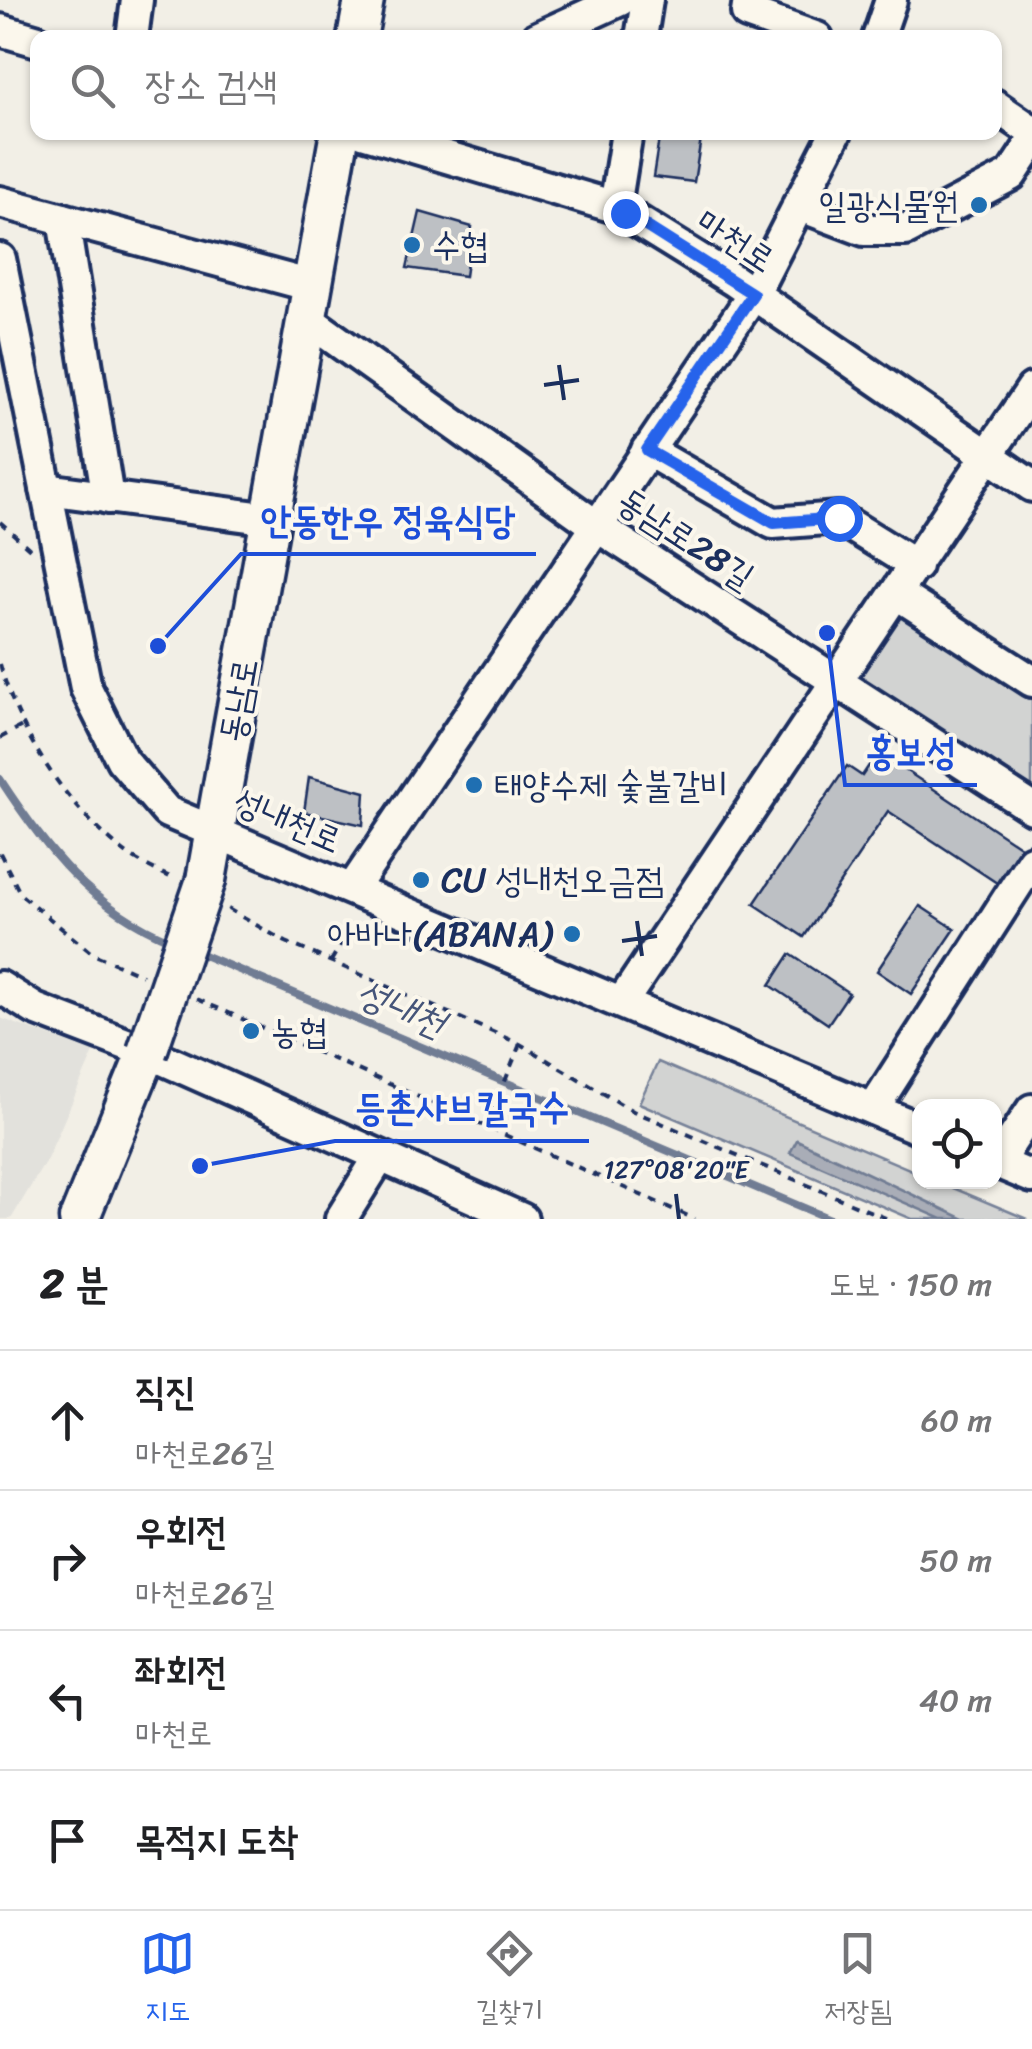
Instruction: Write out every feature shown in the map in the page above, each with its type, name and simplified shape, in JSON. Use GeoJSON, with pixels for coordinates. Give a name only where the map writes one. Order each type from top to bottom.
{"type":"FeatureCollection","features":[{"type":"Feature","properties":{"kind":"main road"},"geometry":{"type":"LineString","coordinates":[[358,30],[364,0]]}},
{"type":"Feature","properties":{"kind":"main road","name":"동남로"},"geometry":{"type":"LineString","coordinates":[[147,1052],[206,880],[339,140]]}},
{"type":"Feature","properties":{"kind":"main road"},"geometry":{"type":"LineString","coordinates":[[80,1219],[147,1052]]}},
{"type":"Feature","properties":{"kind":"street"},"geometry":{"type":"LineString","coordinates":[[133,30],[137,0]]}},
{"type":"Feature","properties":{"kind":"street"},"geometry":{"type":"LineString","coordinates":[[554,30],[620,0]]}},
{"type":"Feature","properties":{"kind":"street"},"geometry":{"type":"LineString","coordinates":[[642,30],[647,0]]}},
{"type":"Feature","properties":{"kind":"street"},"geometry":{"type":"LineString","coordinates":[[748,0],[747,14],[794,30]]}},
{"type":"Feature","properties":{"kind":"street"},"geometry":{"type":"LineString","coordinates":[[0,30],[30,38]]}},
{"type":"Feature","properties":{"kind":"street"},"geometry":{"type":"LineString","coordinates":[[1002,110],[1032,131]]}},
{"type":"Feature","properties":{"kind":"street","name":"마천로"},"geometry":{"type":"LineString","coordinates":[[390,140],[615,207],[753,294],[1032,486]]}},
{"type":"Feature","properties":{"kind":"street"},"geometry":{"type":"LineString","coordinates":[[615,207],[626,140]]}},
{"type":"Feature","properties":{"kind":"street"},"geometry":{"type":"LineString","coordinates":[[361,892],[595,525],[753,294],[832,140]]}},
{"type":"Feature","properties":{"kind":"street"},"geometry":{"type":"LineString","coordinates":[[798,205],[864,230],[906,230],[1012,175],[1032,142]]}},
{"type":"Feature","properties":{"kind":"street"},"geometry":{"type":"LineString","coordinates":[[0,202],[63,219],[310,303]]}},
{"type":"Feature","properties":{"kind":"street"},"geometry":{"type":"LineString","coordinates":[[63,219],[108,498]]}},
{"type":"Feature","properties":{"kind":"street","name":"성내천로"},"geometry":{"type":"LineString","coordinates":[[0,259],[86,688],[122,760],[167,812],[215,829],[912,1127]]}},
{"type":"Feature","properties":{"kind":"street","name":"동남로28길"},"geometry":{"type":"LineString","coordinates":[[310,303],[595,525],[1032,808]]}},
{"type":"Feature","properties":{"kind":"street"},"geometry":{"type":"LineString","coordinates":[[622,1002],[840,682],[1032,389]]}},
{"type":"Feature","properties":{"kind":"street"},"geometry":{"type":"LineString","coordinates":[[647,450],[774,523],[839,518],[916,566]]}},
{"type":"Feature","properties":{"kind":"street"},"geometry":{"type":"LineString","coordinates":[[46,489],[271,519]]}},
{"type":"Feature","properties":{"kind":"street"},"geometry":{"type":"LineString","coordinates":[[897,594],[1032,681]]}},
{"type":"Feature","properties":{"kind":"street"},"geometry":{"type":"LineString","coordinates":[[873,1110],[1032,861]]}},
{"type":"Feature","properties":{"kind":"street"},"geometry":{"type":"LineString","coordinates":[[0,988],[35,1010],[147,1052],[522,1219]]}},
{"type":"Feature","properties":{"kind":"street"},"geometry":{"type":"LineString","coordinates":[[1002,1153],[1032,1110]]}},
{"type":"Feature","properties":{"kind":"street"},"geometry":{"type":"LineString","coordinates":[[341,1219],[379,1158]]}},
{"type":"Feature","properties":{"kind":"street"},"geometry":{"type":"LineString","coordinates":[[1002,1165],[1032,1178]]}},
{"type":"Feature","properties":{"kind":"path"},"geometry":{"type":"LineString","coordinates":[[0,738],[24,725]]}},
{"type":"Feature","properties":{"kind":"path"},"geometry":{"type":"LineString","coordinates":[[0,853],[21,895],[93,954],[146,977]]}},
{"type":"Feature","properties":{"kind":"path"},"geometry":{"type":"LineString","coordinates":[[331,961],[361,892]]}},
{"type":"Feature","properties":{"kind":"path"},"geometry":{"type":"LineString","coordinates":[[182,992],[695,1219]]}},
{"type":"Feature","properties":{"kind":"path"},"geometry":{"type":"LineString","coordinates":[[487,1126],[520,1044],[633,1111],[888,1219]]}},
{"type":"Feature","properties":{"kind":"shaded area"},"geometry":{"type":"Polygon","coordinates":[[[899,605],[1032,689],[1032,802],[847,680],[899,605]]]}},
{"type":"Feature","properties":{"kind":"shaded area"},"geometry":{"type":"Polygon","coordinates":[[[0,1018],[94,1052],[47,1159],[11,1219],[0,1219],[0,1018]]]}},
{"type":"Feature","properties":{"kind":"shaded area"},"geometry":{"type":"Polygon","coordinates":[[[658,1062],[912,1170],[912,1189],[956,1189],[1027,1219],[912,1219],[639,1103],[658,1062]]]}},
{"type":"Feature","properties":{"kind":"shaded area"},"geometry":{"type":"Polygon","coordinates":[[[797,1140],[964,1219],[942,1219],[790,1153],[797,1140]]]}},
{"type":"Feature","properties":{"kind":"building"},"geometry":{"type":"Polygon","coordinates":[[[659,140],[701,140],[694,182],[653,177],[659,140]]]}},
{"type":"Feature","properties":{"kind":"building"},"geometry":{"type":"Polygon","coordinates":[[[420,212],[472,227],[465,276],[407,268],[420,212]]]}},
{"type":"Feature","properties":{"kind":"building"},"geometry":{"type":"Polygon","coordinates":[[[878,752],[1021,847],[997,883],[888,811],[804,937],[754,904],[847,766],[862,776],[878,752]]]}},
{"type":"Feature","properties":{"kind":"building"},"geometry":{"type":"Polygon","coordinates":[[[309,777],[365,792],[363,825],[304,812],[309,777]]]}},
{"type":"Feature","properties":{"kind":"building"},"geometry":{"type":"Polygon","coordinates":[[[920,906],[955,929],[911,994],[877,971],[920,906]]]}},
{"type":"Feature","properties":{"kind":"building"},"geometry":{"type":"Polygon","coordinates":[[[790,954],[849,993],[828,1024],[770,985],[790,954]]]}},
{"type":"Feature","properties":{"kind":"waterway","name":"성내천"},"geometry":{"type":"LineString","coordinates":[[0,779],[53,853],[94,894],[172,941]]}},
{"type":"Feature","properties":{"kind":"waterway","name":"성내천"},"geometry":{"type":"LineString","coordinates":[[194,951],[830,1219]]}},
{"type":"Feature","properties":{"kind":"place","name":"일광식물원"},"geometry":{"type":"Point","coordinates":[979,205]}},
{"type":"Feature","properties":{"kind":"place","name":"수협"},"geometry":{"type":"Point","coordinates":[412,245]}},
{"type":"Feature","properties":{"kind":"place","name":"홍보성"},"geometry":{"type":"Point","coordinates":[827,633]}},
{"type":"Feature","properties":{"kind":"place","name":"안동한우 정육식당"},"geometry":{"type":"Point","coordinates":[158,646]}},
{"type":"Feature","properties":{"kind":"place","name":"태양수제 숯불갈비"},"geometry":{"type":"Point","coordinates":[474,785]}},
{"type":"Feature","properties":{"kind":"place","name":"CU 성내천오금점"},"geometry":{"type":"Point","coordinates":[421,880]}},
{"type":"Feature","properties":{"kind":"place","name":"아바나(ABANA)"},"geometry":{"type":"Point","coordinates":[572,934]}},
{"type":"Feature","properties":{"kind":"place","name":"농협"},"geometry":{"type":"Point","coordinates":[251,1031]}},
{"type":"Feature","properties":{"kind":"place","name":"등촌샤브칼국수"},"geometry":{"type":"Point","coordinates":[200,1166]}},
{"type":"Feature","properties":{"kind":"route"},"geometry":{"type":"LineString","coordinates":[[625,213],[753,294],[647,450],[774,523],[839,518]]}}]}
